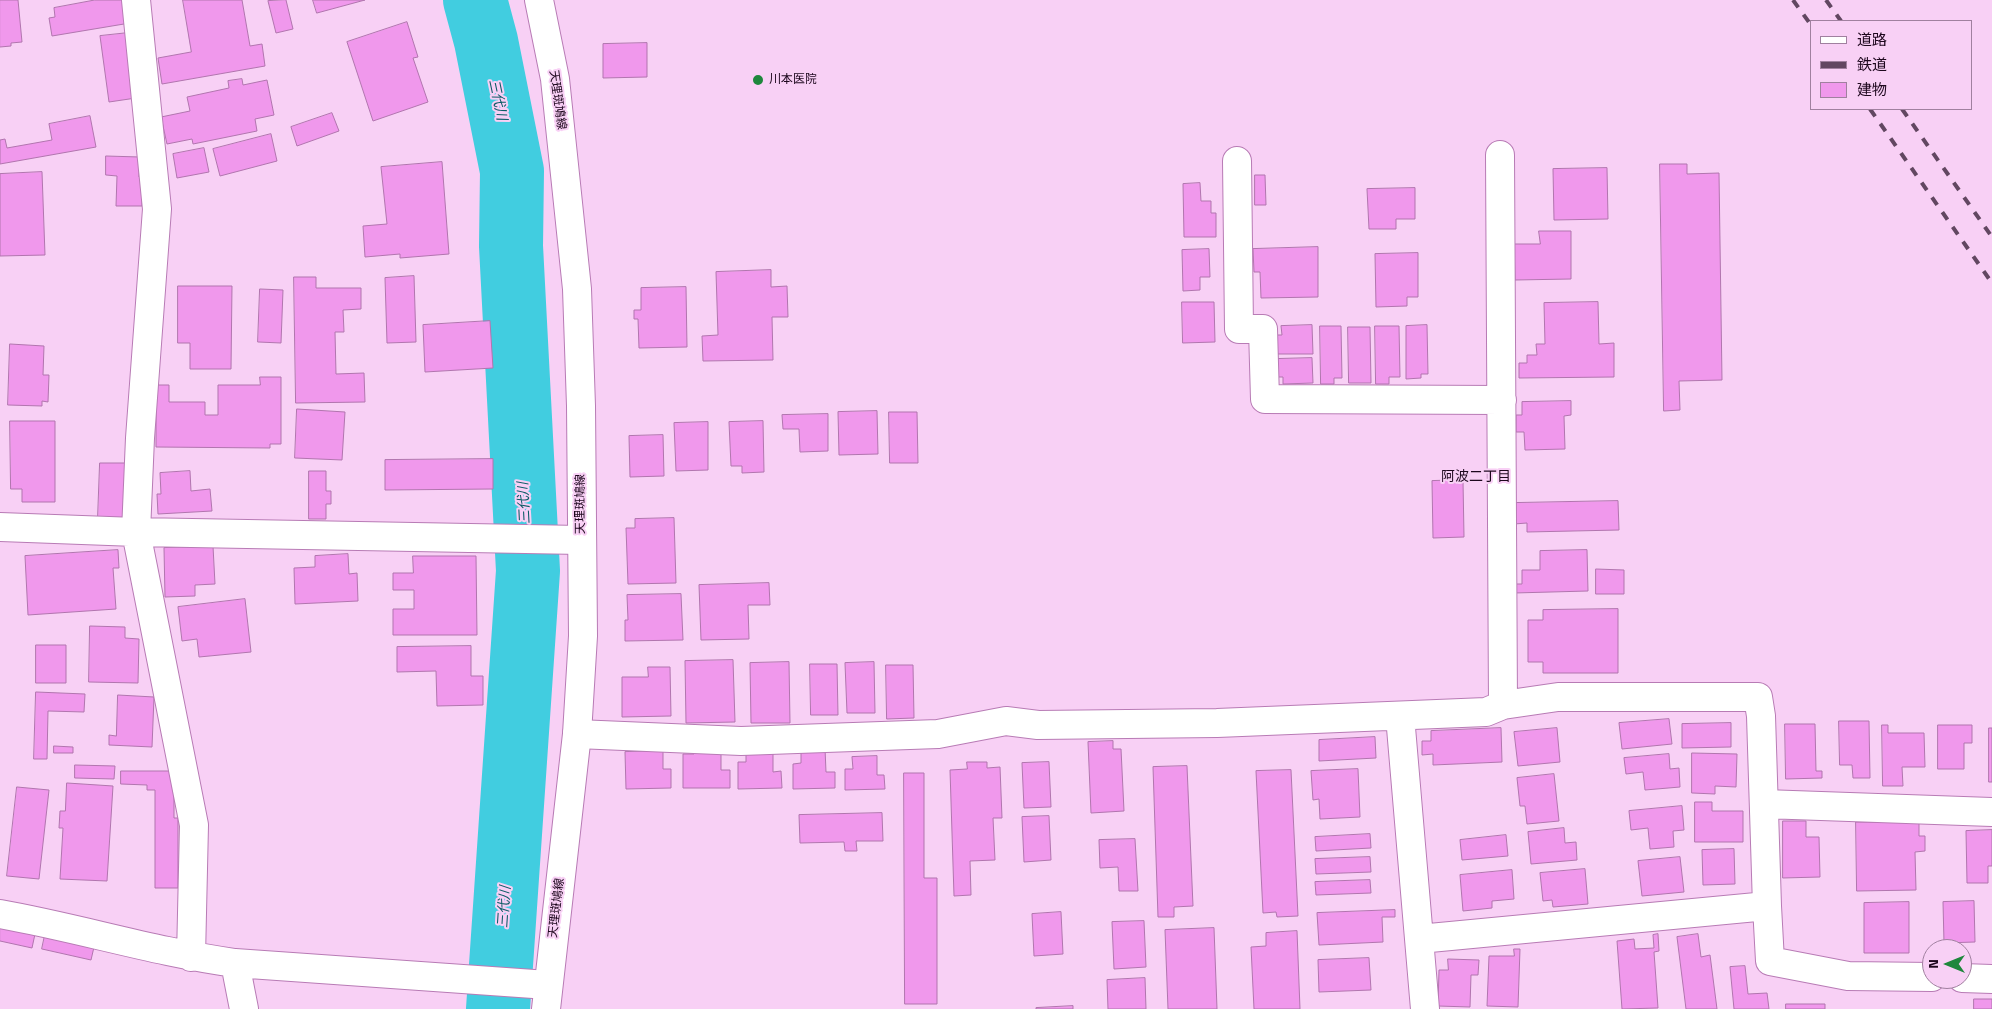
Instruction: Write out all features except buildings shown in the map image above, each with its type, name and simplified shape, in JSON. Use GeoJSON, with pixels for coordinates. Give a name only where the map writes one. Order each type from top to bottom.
{"type":"FeatureCollection","features":[{"type":"Feature","properties":{"kind":"street"},"geometry":{"type":"LineString","coordinates":[[136,0],[157,209],[140,438],[136,532],[194,825],[192,957]]}},
{"type":"Feature","properties":{"kind":"street","name":"天理斑鳩線"},"geometry":{"type":"LineString","coordinates":[[539,0],[555,79],[577,289],[581,406],[583,636],[577,734],[547,997]]}},
{"type":"Feature","properties":{"kind":"street"},"geometry":{"type":"LineString","coordinates":[[1500,155],[1504,705]]}},
{"type":"Feature","properties":{"kind":"street"},"geometry":{"type":"LineString","coordinates":[[1237,161],[1239,329],[1263,329],[1265,398],[1502,400]]}},
{"type":"Feature","properties":{"kind":"street"},"geometry":{"type":"LineString","coordinates":[[0,527],[136,532],[582,540]]}},
{"type":"Feature","properties":{"kind":"street"},"geometry":{"type":"LineString","coordinates":[[577,734],[741,741],[938,734],[1006,721],[1038,725],[1217,723],[1486,712],[1504,705],[1558,696],[1758,697],[1762,716],[1770,961],[1848,976],[1922,978]]}},
{"type":"Feature","properties":{"kind":"street"},"geometry":{"type":"LineString","coordinates":[[1400,716],[1425,1009]]}},
{"type":"Feature","properties":{"kind":"street"},"geometry":{"type":"LineString","coordinates":[[1764,804],[1992,812]]}},
{"type":"Feature","properties":{"kind":"street"},"geometry":{"type":"LineString","coordinates":[[1419,939],[1767,906]]}},
{"type":"Feature","properties":{"kind":"street"},"geometry":{"type":"LineString","coordinates":[[0,914],[47,922],[192,957],[235,963],[498,981],[547,997]]}},
{"type":"Feature","properties":{"kind":"street"},"geometry":{"type":"LineString","coordinates":[[235,963],[244,1009]]}},
{"type":"Feature","properties":{"kind":"street"},"geometry":{"type":"LineString","coordinates":[[1972,978],[1992,979]]}},
{"type":"Feature","properties":{"kind":"waterway","name":"三代川"},"geometry":{"type":"LineString","coordinates":[[475,0],[486,41],[512,171],[511,246],[528,571],[498,1009]]}},
{"type":"Feature","properties":{"kind":"railway"},"geometry":{"type":"LineString","coordinates":[[1793,0],[1810,24]]}},
{"type":"Feature","properties":{"kind":"railway"},"geometry":{"type":"LineString","coordinates":[[1826,0],[1840,20]]}},
{"type":"Feature","properties":{"kind":"railway"},"geometry":{"type":"LineString","coordinates":[[1871,110],[1992,283]]}},
{"type":"Feature","properties":{"kind":"railway"},"geometry":{"type":"LineString","coordinates":[[1903,110],[1992,237]]}},
{"type":"Feature","properties":{"kind":"place","name":"川本医院"},"geometry":{"type":"Point","coordinates":[758,80]}},
{"type":"Feature","properties":{"kind":"district","name":"阿波二丁目"},"geometry":{"type":"Point","coordinates":[1476,478]}}]}
